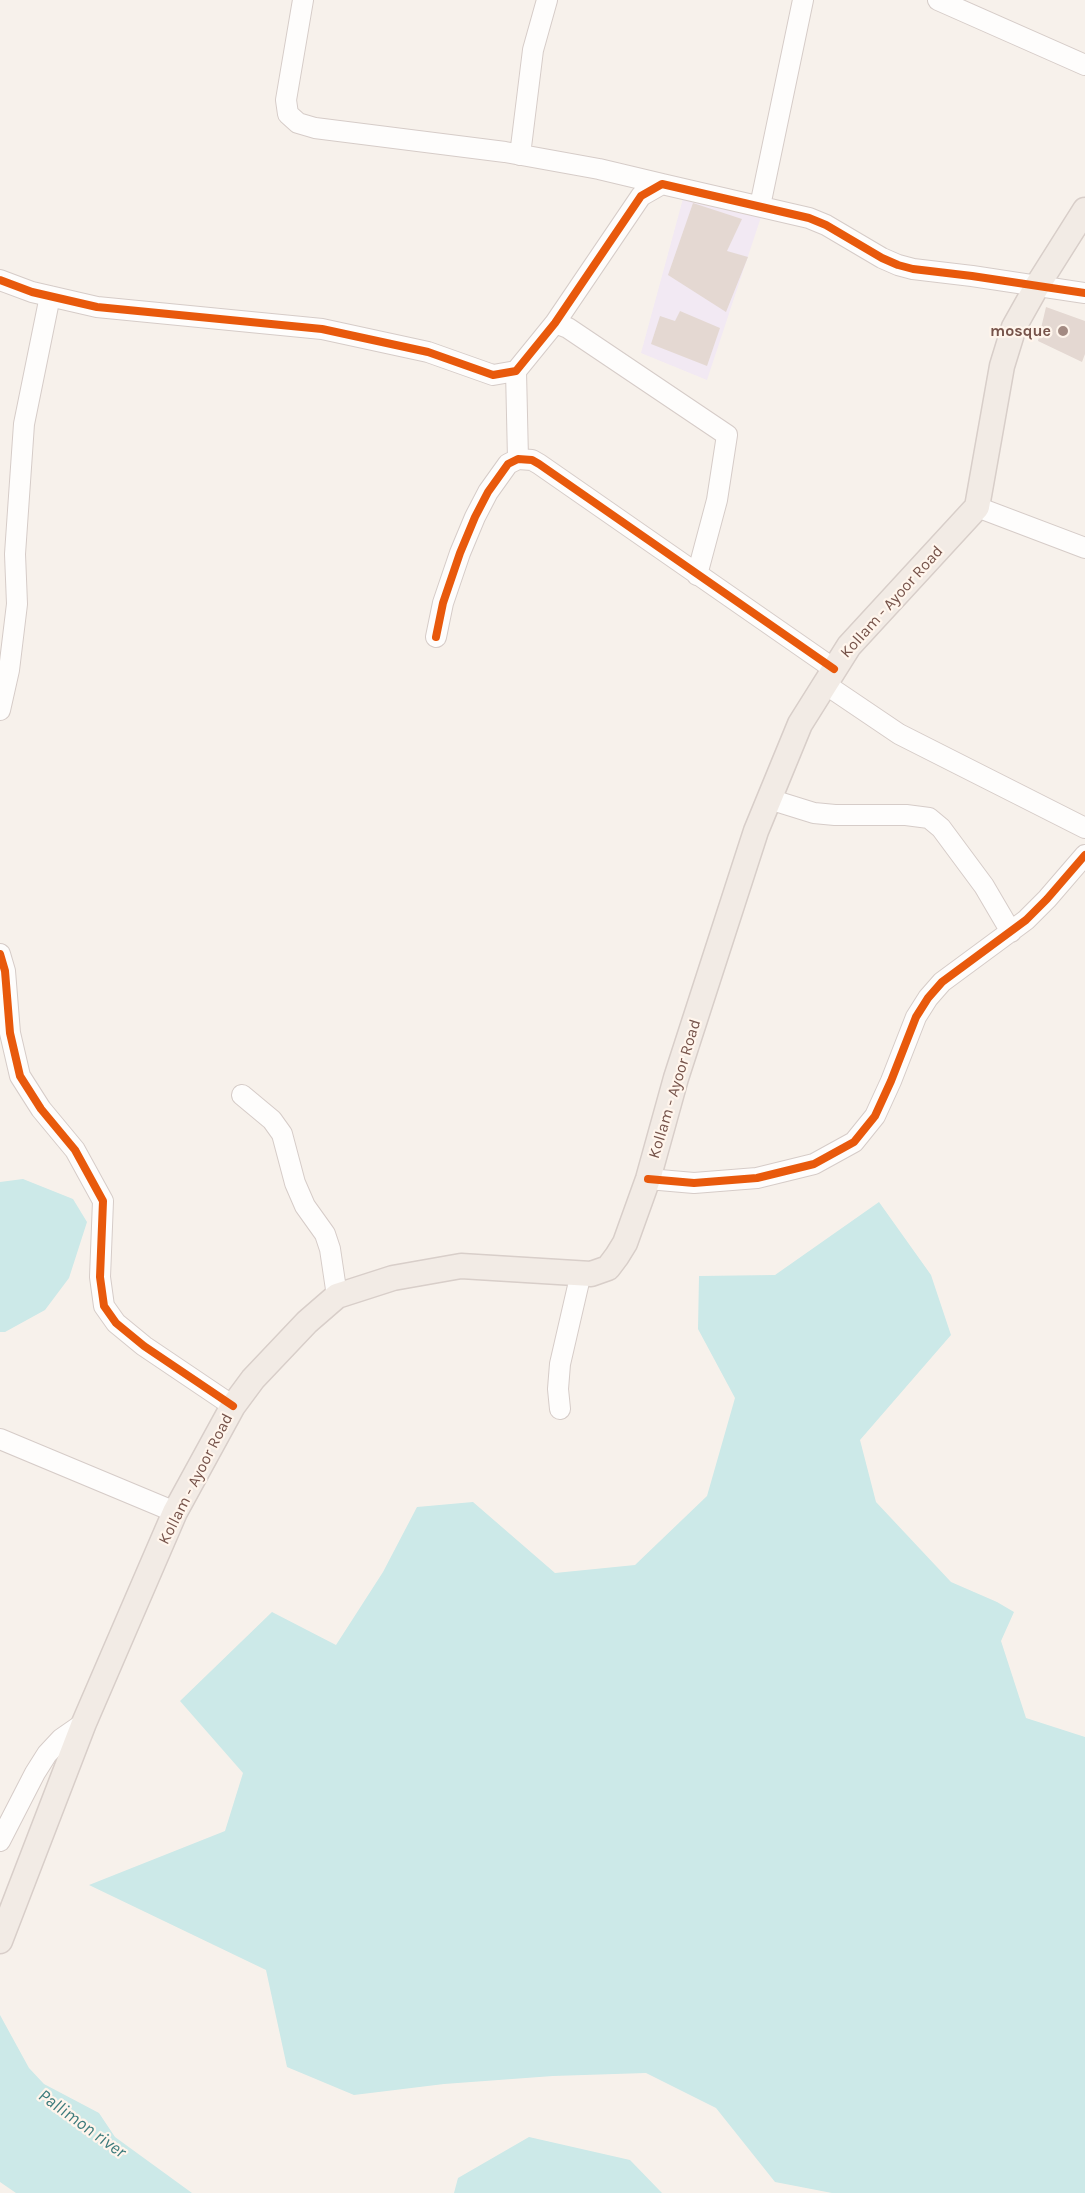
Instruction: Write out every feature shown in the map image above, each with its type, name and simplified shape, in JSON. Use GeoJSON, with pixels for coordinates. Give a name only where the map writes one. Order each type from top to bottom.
{"type":"FeatureCollection","features":[{"type":"Feature","properties":{"kind":"main road"},"geometry":{"type":"LineString","coordinates":[[977,507],[1002,366],[1014,327],[1085,210]]}},
{"type":"Feature","properties":{"kind":"main road","name":"Kollam - Ayoor Road"},"geometry":{"type":"LineString","coordinates":[[0,1941],[84,1723],[176,1512],[233,1406],[253,1379],[307,1322],[337,1296],[393,1278],[461,1266],[591,1274],[608,1268],[617,1256],[625,1243],[648,1179],[676,1078],[756,831],[800,724],[849,646],[977,507]]}},
{"type":"Feature","properties":{"kind":"street"},"geometry":{"type":"LineString","coordinates":[[303,0],[286,100],[288,114],[298,123],[315,128],[520,155],[599,169],[808,218],[826,225],[898,265],[913,269],[1085,293]]}},
{"type":"Feature","properties":{"kind":"street"},"geometry":{"type":"LineString","coordinates":[[520,155],[533,50],[547,0]]}},
{"type":"Feature","properties":{"kind":"street"},"geometry":{"type":"LineString","coordinates":[[760,206],[803,0]]}},
{"type":"Feature","properties":{"kind":"street"},"geometry":{"type":"LineString","coordinates":[[938,0],[1085,65]]}},
{"type":"Feature","properties":{"kind":"street"},"geometry":{"type":"LineString","coordinates":[[518,459],[516,371],[555,323],[641,196],[662,184]]}},
{"type":"Feature","properties":{"kind":"street"},"geometry":{"type":"LineString","coordinates":[[0,280],[50,296],[97,307],[322,329],[428,352],[493,375],[516,371]]}},
{"type":"Feature","properties":{"kind":"street"},"geometry":{"type":"LineString","coordinates":[[0,710],[9,670],[17,604],[7,553],[24,424],[50,296]]}},
{"type":"Feature","properties":{"kind":"street"},"geometry":{"type":"LineString","coordinates":[[555,323],[568,328],[727,435],[717,500],[697,575]]}},
{"type":"Feature","properties":{"kind":"street"},"geometry":{"type":"LineString","coordinates":[[436,637],[443,603],[456,563],[488,492],[508,464],[518,459],[532,460],[697,575],[830,676],[899,734],[1085,828]]}},
{"type":"Feature","properties":{"kind":"street"},"geometry":{"type":"LineString","coordinates":[[977,507],[1085,548]]}},
{"type":"Feature","properties":{"kind":"street"},"geometry":{"type":"LineString","coordinates":[[769,799],[814,813],[906,815],[929,818],[941,828],[984,886],[1011,932]]}},
{"type":"Feature","properties":{"kind":"street"},"geometry":{"type":"LineString","coordinates":[[648,1179],[694,1183],[757,1178],[814,1164],[854,1142],[875,1116],[916,1017],[928,998],[942,982],[1011,932],[1047,899],[1083,856]]}},
{"type":"Feature","properties":{"kind":"street"},"geometry":{"type":"LineString","coordinates":[[0,954],[5,971],[10,1033],[20,1077],[41,1109],[75,1150],[103,1201],[100,1277],[104,1306],[117,1323],[144,1346],[233,1406]]}},
{"type":"Feature","properties":{"kind":"street"},"geometry":{"type":"LineString","coordinates":[[242,1095],[272,1120],[282,1134],[298,1191],[305,1206],[325,1234],[337,1296]]}},
{"type":"Feature","properties":{"kind":"street"},"geometry":{"type":"LineString","coordinates":[[560,1409],[558,1389],[560,1364],[581,1273]]}},
{"type":"Feature","properties":{"kind":"street"},"geometry":{"type":"LineString","coordinates":[[0,1439],[176,1512]]}},
{"type":"Feature","properties":{"kind":"street"},"geometry":{"type":"LineString","coordinates":[[0,1841],[34,1773],[47,1754],[61,1739],[84,1723]]}},
{"type":"Feature","properties":{"kind":"shaded area"},"geometry":{"type":"Polygon","coordinates":[[[684,195],[761,217],[707,380],[641,353],[684,195]]]}},
{"type":"Feature","properties":{"kind":"water"},"geometry":{"type":"Polygon","coordinates":[[[23,1179],[73,1199],[87,1222],[69,1278],[45,1310],[5,1332],[0,1332],[0,1182],[23,1179]]]}},
{"type":"Feature","properties":{"kind":"water"},"geometry":{"type":"Polygon","coordinates":[[[879,1202],[931,1275],[951,1335],[860,1440],[876,1502],[951,1582],[1014,1612],[1001,1641],[1026,1718],[1085,1737],[1085,2193],[832,2193],[775,2182],[716,2108],[646,2073],[553,2076],[444,2084],[354,2095],[287,2067],[266,1970],[89,1885],[225,1831],[243,1773],[180,1701],[272,1612],[336,1645],[383,1572],[417,1507],[473,1502],[555,1573],[635,1565],[707,1496],[735,1398],[698,1329],[699,1276],[775,1275],[879,1202]]]}},
{"type":"Feature","properties":{"kind":"water","name":"Pallimon river"},"geometry":{"type":"Polygon","coordinates":[[[0,2015],[29,2068],[44,2084],[99,2113],[115,2137],[192,2193],[16,2193],[0,2182],[0,2015]]]}},
{"type":"Feature","properties":{"kind":"water"},"geometry":{"type":"Polygon","coordinates":[[[529,2137],[630,2160],[662,2193],[454,2193],[458,2178],[529,2137]]]}},
{"type":"Feature","properties":{"kind":"building"},"geometry":{"type":"Polygon","coordinates":[[[693,203],[742,219],[727,251],[748,257],[726,312],[668,275],[693,203]]]}},
{"type":"Feature","properties":{"kind":"building","name":"mosque"},"geometry":{"type":"Polygon","coordinates":[[[1046,307],[1085,321],[1085,354],[1082,362],[1038,341],[1046,307]]]}},
{"type":"Feature","properties":{"kind":"building"},"geometry":{"type":"Polygon","coordinates":[[[680,311],[720,328],[707,366],[651,344],[660,316],[675,321],[680,311]]]}},
{"type":"Feature","properties":{"kind":"cycle path"},"geometry":{"type":"LineString","coordinates":[[0,280],[32,292],[97,307],[322,329],[428,352],[493,375],[516,371],[555,323],[641,196],[662,184],[809,218],[826,225],[882,258],[913,269],[1085,293]]}},
{"type":"Feature","properties":{"kind":"cycle path"},"geometry":{"type":"LineString","coordinates":[[436,637],[443,603],[460,553],[488,492],[508,464],[518,459],[532,460],[834,669]]}},
{"type":"Feature","properties":{"kind":"cycle path"},"geometry":{"type":"LineString","coordinates":[[648,1179],[694,1183],[757,1178],[814,1164],[854,1142],[875,1116],[916,1017],[928,998],[942,982],[1026,920],[1085,855]]}},
{"type":"Feature","properties":{"kind":"cycle path"},"geometry":{"type":"LineString","coordinates":[[0,954],[5,971],[10,1033],[20,1076],[41,1109],[75,1150],[103,1201],[100,1277],[104,1306],[116,1323],[144,1346],[233,1406]]}},
{"type":"Feature","properties":{"kind":"place","name":"mosque"},"geometry":{"type":"Point","coordinates":[1063,331]}}]}
